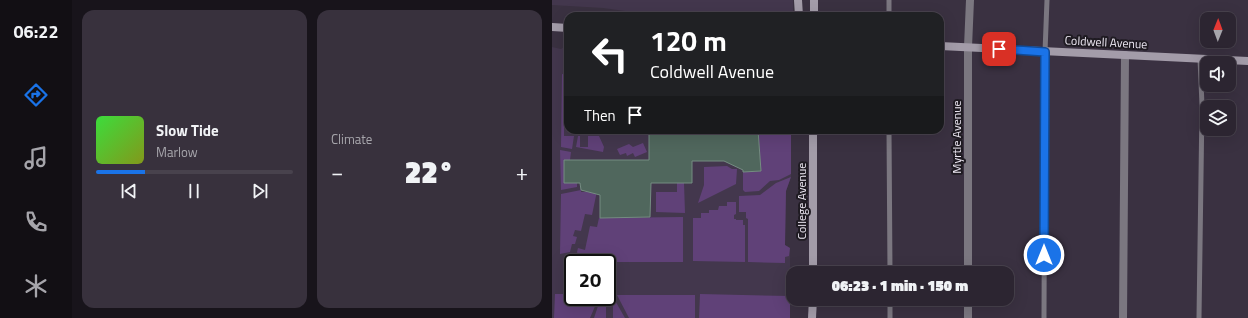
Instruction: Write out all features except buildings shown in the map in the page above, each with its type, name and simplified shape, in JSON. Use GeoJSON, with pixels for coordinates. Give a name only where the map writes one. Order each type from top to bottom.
{"type":"FeatureCollection","features":[{"type":"Feature","properties":{"kind":"street"},"geometry":{"type":"LineString","coordinates":[[798,0],[799,12]]}},
{"type":"Feature","properties":{"kind":"street"},"geometry":{"type":"LineString","coordinates":[[814,0],[814,12]]}},
{"type":"Feature","properties":{"kind":"street","name":"Myrtle Avenue"},"geometry":{"type":"LineString","coordinates":[[968,266],[968,47],[970,0]]}},
{"type":"Feature","properties":{"kind":"street"},"geometry":{"type":"LineString","coordinates":[[552,28],[564,28]]}},
{"type":"Feature","properties":{"kind":"street","name":"Coldwell Avenue"},"geometry":{"type":"LineString","coordinates":[[944,46],[1200,60]]}},
{"type":"Feature","properties":{"kind":"street"},"geometry":{"type":"LineString","coordinates":[[1123,318],[1125,55]]}},
{"type":"Feature","properties":{"kind":"street","name":"Coldwell Avenue"},"geometry":{"type":"LineString","coordinates":[[1236,61],[1248,61]]}},
{"type":"Feature","properties":{"kind":"street","name":"College Avenue"},"geometry":{"type":"LineString","coordinates":[[813,134],[813,266]]}},
{"type":"Feature","properties":{"kind":"street"},"geometry":{"type":"LineString","coordinates":[[812,306],[812,318]]}},
{"type":"Feature","properties":{"kind":"street"},"geometry":{"type":"LineString","coordinates":[[968,306],[968,318]]}},
{"type":"Feature","properties":{"kind":"lane"},"geometry":{"type":"LineString","coordinates":[[889,0],[889,12]]}},
{"type":"Feature","properties":{"kind":"lane"},"geometry":{"type":"LineString","coordinates":[[1044,318],[1045,52],[1047,0]]}},
{"type":"Feature","properties":{"kind":"lane"},"geometry":{"type":"LineString","coordinates":[[1199,318],[1201,92]]}},
{"type":"Feature","properties":{"kind":"lane"},"geometry":{"type":"LineString","coordinates":[[889,134],[890,266]]}},
{"type":"Feature","properties":{"kind":"lane"},"geometry":{"type":"LineString","coordinates":[[890,306],[890,318]]}},
{"type":"Feature","properties":{"kind":"shaded area"},"geometry":{"type":"Polygon","coordinates":[[[552,0],[793,0],[793,12],[632,12],[603,8],[552,5],[552,0]]]}},
{"type":"Feature","properties":{"kind":"shaded area"},"geometry":{"type":"Polygon","coordinates":[[[552,47],[561,49],[564,47],[564,134],[791,134],[791,177],[786,191],[785,245],[790,248],[790,266],[786,266],[786,306],[790,306],[790,318],[552,318],[552,47]]]}},
{"type":"Feature","properties":{"kind":"shaded area"},"geometry":{"type":"Polygon","coordinates":[[[562,74],[564,74],[564,136],[574,136],[572,149],[561,147],[562,74]]]}},
{"type":"Feature","properties":{"kind":"shaded area"},"geometry":{"type":"Polygon","coordinates":[[[758,134],[791,134],[791,174],[779,180],[770,181],[759,191],[745,192],[743,190],[743,172],[761,171],[758,134]]]}},
{"type":"Feature","properties":{"kind":"shaded area"},"geometry":{"type":"Polygon","coordinates":[[[578,136],[580,136],[580,147],[588,147],[588,136],[599,136],[604,147],[603,152],[576,147],[578,136]]]}},
{"type":"Feature","properties":{"kind":"shaded area"},"geometry":{"type":"Polygon","coordinates":[[[643,143],[647,152],[635,157],[633,153],[627,156],[626,153],[620,155],[617,149],[629,144],[633,147],[643,143]]]}},
{"type":"Feature","properties":{"kind":"shaded area"},"geometry":{"type":"Polygon","coordinates":[[[560,150],[571,152],[570,160],[564,160],[564,183],[577,183],[577,187],[561,190],[560,150]]]}},
{"type":"Feature","properties":{"kind":"shaded area"},"geometry":{"type":"Polygon","coordinates":[[[727,166],[732,169],[737,169],[736,184],[698,203],[704,185],[704,167],[727,166]]]}},
{"type":"Feature","properties":{"kind":"shaded area"},"geometry":{"type":"Polygon","coordinates":[[[791,177],[786,191],[785,245],[790,248],[789,256],[785,257],[785,263],[748,262],[748,219],[746,218],[746,212],[739,212],[739,196],[760,195],[776,183],[791,177]]]}},
{"type":"Feature","properties":{"kind":"shaded area"},"geometry":{"type":"Polygon","coordinates":[[[677,183],[684,183],[685,213],[656,212],[656,192],[677,192],[677,183]]]}},
{"type":"Feature","properties":{"kind":"shaded area"},"geometry":{"type":"Polygon","coordinates":[[[581,190],[581,192],[588,192],[588,190],[597,191],[592,215],[585,214],[581,231],[575,230],[573,236],[577,237],[575,244],[572,244],[570,252],[560,254],[561,194],[581,190]]]}},
{"type":"Feature","properties":{"kind":"shaded area"},"geometry":{"type":"Polygon","coordinates":[[[727,202],[736,202],[736,214],[734,215],[734,219],[743,220],[743,225],[745,225],[745,262],[693,261],[693,218],[701,218],[701,213],[709,213],[709,210],[718,210],[719,206],[727,206],[727,202]]]}},
{"type":"Feature","properties":{"kind":"shaded area"},"geometry":{"type":"Polygon","coordinates":[[[683,217],[683,262],[616,262],[616,254],[578,254],[578,248],[585,250],[590,226],[597,227],[599,218],[683,217]]]}},
{"type":"Feature","properties":{"kind":"shaded area"},"geometry":{"type":"Polygon","coordinates":[[[555,294],[564,294],[564,306],[595,306],[590,318],[554,318],[555,294]]]}},
{"type":"Feature","properties":{"kind":"shaded area"},"geometry":{"type":"Polygon","coordinates":[[[700,294],[786,296],[786,306],[790,306],[790,318],[699,318],[700,294]]]}},
{"type":"Feature","properties":{"kind":"shaded area"},"geometry":{"type":"Polygon","coordinates":[[[617,295],[695,295],[695,318],[629,318],[617,295]]]}},
{"type":"Feature","properties":{"kind":"shaded area"},"geometry":{"type":"Polygon","coordinates":[[[616,302],[625,318],[613,318],[613,306],[616,306],[616,302]]]}},
{"type":"Feature","properties":{"kind":"shaded area"},"geometry":{"type":"Polygon","coordinates":[[[598,306],[606,306],[606,318],[594,318],[598,306]]]}},
{"type":"Feature","properties":{"kind":"route"},"geometry":{"type":"LineString","coordinates":[[999,49],[1045,52],[1044,255]]}}]}
